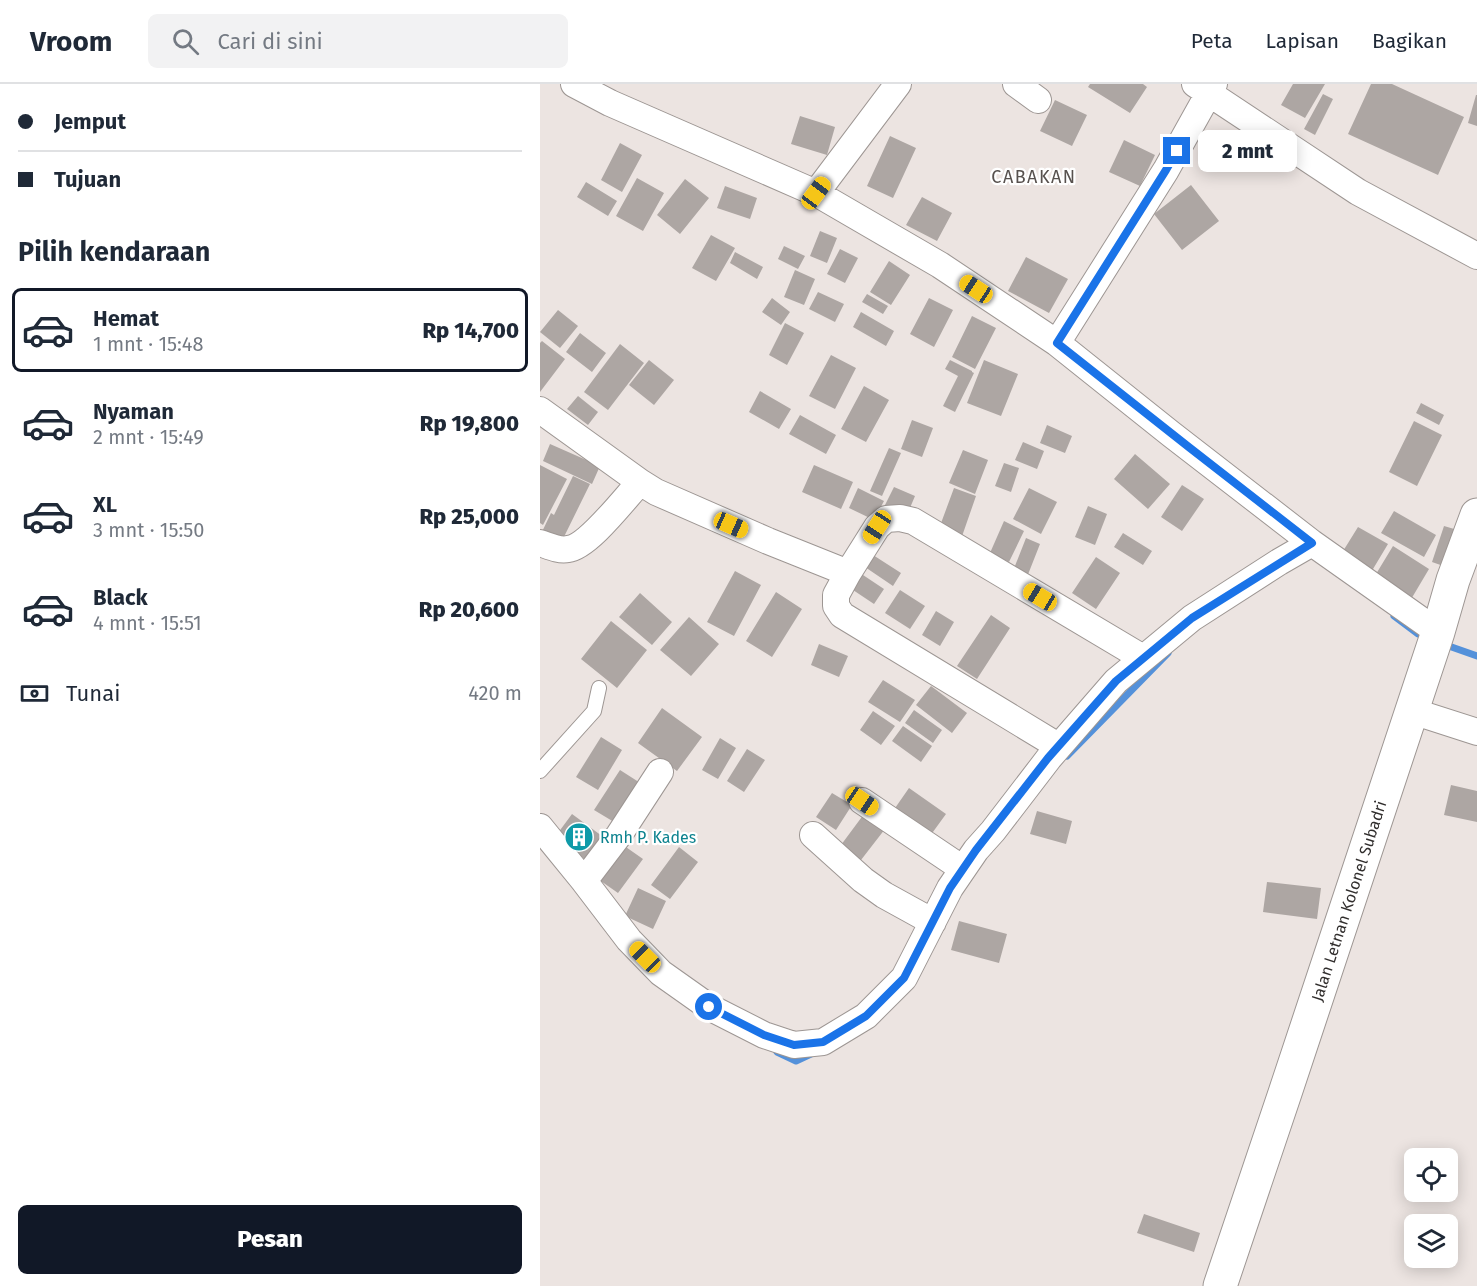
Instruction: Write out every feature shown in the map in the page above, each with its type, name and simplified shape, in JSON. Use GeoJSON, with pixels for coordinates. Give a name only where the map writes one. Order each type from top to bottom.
{"type":"FeatureCollection","features":[{"type":"Feature","properties":{"kind":"main road","name":"Jalan Letnan Kolonel Subadri"},"geometry":{"type":"LineString","coordinates":[[1220,1286],[1286,1093],[1438,632],[1453,580],[1477,515]]}},
{"type":"Feature","properties":{"kind":"street"},"geometry":{"type":"LineString","coordinates":[[574,84],[610,103],[816,193],[940,265],[1057,343],[1312,543],[1438,632]]}},
{"type":"Feature","properties":{"kind":"street"},"geometry":{"type":"LineString","coordinates":[[816,193],[898,84]]}},
{"type":"Feature","properties":{"kind":"street"},"geometry":{"type":"LineString","coordinates":[[1016,84],[1038,100]]}},
{"type":"Feature","properties":{"kind":"street"},"geometry":{"type":"LineString","coordinates":[[1057,343],[1166,170],[1206,87],[1358,192],[1477,256]]}},
{"type":"Feature","properties":{"kind":"street"},"geometry":{"type":"LineString","coordinates":[[540,410],[656,492],[848,573]]}},
{"type":"Feature","properties":{"kind":"street"},"geometry":{"type":"LineString","coordinates":[[540,543],[568,549],[586,540],[640,482]]}},
{"type":"Feature","properties":{"kind":"street"},"geometry":{"type":"LineString","coordinates":[[1058,747],[842,615],[836,606],[836,596],[877,527],[886,519],[900,518],[913,521],[1143,658]]}},
{"type":"Feature","properties":{"kind":"street"},"geometry":{"type":"LineString","coordinates":[[540,827],[629,940],[661,973],[709,1007],[764,1035],[794,1045],[823,1042],[866,1016],[904,978],[950,888],[976,850],[1058,747],[1116,681],[1192,618],[1312,543]]}},
{"type":"Feature","properties":{"kind":"street"},"geometry":{"type":"LineString","coordinates":[[1412,711],[1477,732]]}},
{"type":"Feature","properties":{"kind":"street"},"geometry":{"type":"LineString","coordinates":[[584,881],[619,835],[660,772]]}},
{"type":"Feature","properties":{"kind":"street"},"geometry":{"type":"LineString","coordinates":[[862,801],[963,869]]}},
{"type":"Feature","properties":{"kind":"street"},"geometry":{"type":"LineString","coordinates":[[813,835],[870,885],[933,922]]}},
{"type":"Feature","properties":{"kind":"lane"},"geometry":{"type":"LineString","coordinates":[[540,771],[594,711],[599,688]]}},
{"type":"Feature","properties":{"kind":"building"},"geometry":{"type":"Polygon","coordinates":[[[1090,84],[1143,84],[1147,87],[1130,113],[1088,87],[1090,84]]]}},
{"type":"Feature","properties":{"kind":"building"},"geometry":{"type":"Polygon","coordinates":[[[1293,84],[1325,84],[1305,118],[1281,105],[1293,84]]]}},
{"type":"Feature","properties":{"kind":"building"},"geometry":{"type":"Polygon","coordinates":[[[1371,84],[1392,84],[1464,117],[1438,175],[1348,134],[1371,84]]]}},
{"type":"Feature","properties":{"kind":"building"},"geometry":{"type":"Polygon","coordinates":[[[1323,94],[1333,99],[1315,135],[1304,129],[1323,94]]]}},
{"type":"Feature","properties":{"kind":"building"},"geometry":{"type":"Polygon","coordinates":[[[1477,95],[1477,126],[1468,123],[1477,95]]]}},
{"type":"Feature","properties":{"kind":"building"},"geometry":{"type":"Polygon","coordinates":[[[1055,100],[1087,115],[1072,146],[1040,131],[1055,100]]]}},
{"type":"Feature","properties":{"kind":"building"},"geometry":{"type":"Polygon","coordinates":[[[800,116],[835,127],[827,155],[791,144],[800,116]]]}},
{"type":"Feature","properties":{"kind":"building"},"geometry":{"type":"Polygon","coordinates":[[[890,136],[916,148],[893,198],[867,186],[890,136]]]}},
{"type":"Feature","properties":{"kind":"building"},"geometry":{"type":"Polygon","coordinates":[[[1124,140],[1155,155],[1140,186],[1109,172],[1124,140]]]}},
{"type":"Feature","properties":{"kind":"building"},"geometry":{"type":"Polygon","coordinates":[[[620,143],[642,155],[622,192],[601,180],[620,143]]]}},
{"type":"Feature","properties":{"kind":"building"},"geometry":{"type":"Polygon","coordinates":[[[637,178],[664,193],[643,231],[616,216],[637,178]]]}},
{"type":"Feature","properties":{"kind":"building"},"geometry":{"type":"Polygon","coordinates":[[[685,179],[709,198],[680,234],[657,215],[685,179]]]}},
{"type":"Feature","properties":{"kind":"building"},"geometry":{"type":"Polygon","coordinates":[[[586,182],[617,201],[608,216],[577,197],[586,182]]]}},
{"type":"Feature","properties":{"kind":"building"},"geometry":{"type":"Polygon","coordinates":[[[1191,185],[1219,221],[1182,250],[1154,214],[1191,185]]]}},
{"type":"Feature","properties":{"kind":"building"},"geometry":{"type":"Polygon","coordinates":[[[725,186],[757,198],[750,219],[717,208],[725,186]]]}},
{"type":"Feature","properties":{"kind":"building"},"geometry":{"type":"Polygon","coordinates":[[[922,197],[952,213],[937,241],[906,225],[922,197]]]}},
{"type":"Feature","properties":{"kind":"building"},"geometry":{"type":"Polygon","coordinates":[[[820,231],[837,238],[827,263],[810,256],[820,231]]]}},
{"type":"Feature","properties":{"kind":"building"},"geometry":{"type":"Polygon","coordinates":[[[711,235],[735,248],[716,281],[692,268],[711,235]]]}},
{"type":"Feature","properties":{"kind":"building"},"geometry":{"type":"Polygon","coordinates":[[[784,246],[805,256],[798,269],[778,259],[784,246]]]}},
{"type":"Feature","properties":{"kind":"building"},"geometry":{"type":"Polygon","coordinates":[[[840,249],[858,258],[845,283],[827,274],[840,249]]]}},
{"type":"Feature","properties":{"kind":"building"},"geometry":{"type":"Polygon","coordinates":[[[735,252],[763,267],[757,279],[730,263],[735,252]]]}},
{"type":"Feature","properties":{"kind":"building"},"geometry":{"type":"Polygon","coordinates":[[[1026,257],[1068,279],[1049,313],[1008,291],[1026,257]]]}},
{"type":"Feature","properties":{"kind":"building"},"geometry":{"type":"Polygon","coordinates":[[[889,261],[910,275],[891,305],[870,292],[889,261]]]}},
{"type":"Feature","properties":{"kind":"building"},"geometry":{"type":"Polygon","coordinates":[[[795,270],[815,279],[804,305],[784,297],[795,270]]]}},
{"type":"Feature","properties":{"kind":"building"},"geometry":{"type":"Polygon","coordinates":[[[818,292],[844,304],[835,322],[809,309],[818,292]]]}},
{"type":"Feature","properties":{"kind":"building"},"geometry":{"type":"Polygon","coordinates":[[[867,294],[888,306],[883,314],[862,302],[867,294]]]}},
{"type":"Feature","properties":{"kind":"building"},"geometry":{"type":"Polygon","coordinates":[[[772,298],[790,312],[781,325],[762,312],[772,298]]]}},
{"type":"Feature","properties":{"kind":"building"},"geometry":{"type":"Polygon","coordinates":[[[929,298],[953,310],[934,347],[910,334],[929,298]]]}},
{"type":"Feature","properties":{"kind":"building"},"geometry":{"type":"Polygon","coordinates":[[[558,310],[578,326],[560,348],[540,332],[558,310]]]}},
{"type":"Feature","properties":{"kind":"building"},"geometry":{"type":"Polygon","coordinates":[[[861,312],[894,331],[886,346],[853,327],[861,312]]]}},
{"type":"Feature","properties":{"kind":"building"},"geometry":{"type":"Polygon","coordinates":[[[972,316],[996,328],[975,369],[952,357],[972,316]]]}},
{"type":"Feature","properties":{"kind":"building"},"geometry":{"type":"Polygon","coordinates":[[[785,323],[804,333],[787,365],[769,355],[785,323]]]}},
{"type":"Feature","properties":{"kind":"building"},"geometry":{"type":"Polygon","coordinates":[[[580,333],[606,353],[592,372],[566,352],[580,333]]]}},
{"type":"Feature","properties":{"kind":"building"},"geometry":{"type":"Polygon","coordinates":[[[542,341],[565,359],[540,392],[540,343],[542,341]]]}},
{"type":"Feature","properties":{"kind":"building"},"geometry":{"type":"Polygon","coordinates":[[[620,344],[644,363],[608,410],[584,392],[620,344]]]}},
{"type":"Feature","properties":{"kind":"building"},"geometry":{"type":"Polygon","coordinates":[[[831,355],[856,368],[835,409],[809,396],[831,355]]]}},
{"type":"Feature","properties":{"kind":"building"},"geometry":{"type":"Polygon","coordinates":[[[649,360],[674,380],[654,405],[629,385],[649,360]]]}},
{"type":"Feature","properties":{"kind":"building"},"geometry":{"type":"Polygon","coordinates":[[[950,360],[974,373],[955,412],[943,406],[958,376],[945,369],[950,360]]]}},
{"type":"Feature","properties":{"kind":"building"},"geometry":{"type":"Polygon","coordinates":[[[984,360],[1018,374],[1001,416],[967,403],[984,360]]]}},
{"type":"Feature","properties":{"kind":"building"},"geometry":{"type":"Polygon","coordinates":[[[864,386],[889,400],[866,442],[841,429],[864,386]]]}},
{"type":"Feature","properties":{"kind":"building"},"geometry":{"type":"Polygon","coordinates":[[[760,391],[791,409],[779,429],[749,412],[760,391]]]}},
{"type":"Feature","properties":{"kind":"building"},"geometry":{"type":"Polygon","coordinates":[[[578,396],[598,412],[588,425],[567,409],[578,396]]]}},
{"type":"Feature","properties":{"kind":"building"},"geometry":{"type":"Polygon","coordinates":[[[1421,403],[1444,415],[1439,425],[1416,413],[1421,403]]]}},
{"type":"Feature","properties":{"kind":"building"},"geometry":{"type":"Polygon","coordinates":[[[800,415],[836,435],[826,454],[789,434],[800,415]]]}},
{"type":"Feature","properties":{"kind":"building"},"geometry":{"type":"Polygon","coordinates":[[[912,420],[933,428],[922,457],[901,449],[912,420]]]}},
{"type":"Feature","properties":{"kind":"building"},"geometry":{"type":"Polygon","coordinates":[[[1414,421],[1442,435],[1417,486],[1389,472],[1414,421]]]}},
{"type":"Feature","properties":{"kind":"building"},"geometry":{"type":"Polygon","coordinates":[[[1047,425],[1072,436],[1065,453],[1040,443],[1047,425]]]}},
{"type":"Feature","properties":{"kind":"building"},"geometry":{"type":"Polygon","coordinates":[[[1023,442],[1044,451],[1037,469],[1015,460],[1023,442]]]}},
{"type":"Feature","properties":{"kind":"building"},"geometry":{"type":"Polygon","coordinates":[[[550,444],[600,466],[592,484],[543,461],[550,444]]]}},
{"type":"Feature","properties":{"kind":"building"},"geometry":{"type":"Polygon","coordinates":[[[889,448],[901,453],[882,496],[870,491],[889,448]]]}},
{"type":"Feature","properties":{"kind":"building"},"geometry":{"type":"Polygon","coordinates":[[[963,450],[988,460],[975,494],[949,483],[963,450]]]}},
{"type":"Feature","properties":{"kind":"building"},"geometry":{"type":"Polygon","coordinates":[[[1135,454],[1170,484],[1148,509],[1114,479],[1135,454]]]}},
{"type":"Feature","properties":{"kind":"building"},"geometry":{"type":"Polygon","coordinates":[[[1004,463],[1019,468],[1011,492],[995,486],[1004,463]]]}},
{"type":"Feature","properties":{"kind":"building"},"geometry":{"type":"Polygon","coordinates":[[[540,465],[567,479],[543,525],[540,523],[540,465]]]}},
{"type":"Feature","properties":{"kind":"building"},"geometry":{"type":"Polygon","coordinates":[[[814,465],[853,482],[841,509],[802,492],[814,465]]]}},
{"type":"Feature","properties":{"kind":"building"},"geometry":{"type":"Polygon","coordinates":[[[573,476],[590,484],[558,549],[540,536],[551,513],[554,515],[573,476]]]}},
{"type":"Feature","properties":{"kind":"building"},"geometry":{"type":"Polygon","coordinates":[[[1182,485],[1204,499],[1182,531],[1161,517],[1182,485]]]}},
{"type":"Feature","properties":{"kind":"building"},"geometry":{"type":"Polygon","coordinates":[[[894,487],[915,496],[907,515],[885,505],[894,487]]]}},
{"type":"Feature","properties":{"kind":"building"},"geometry":{"type":"Polygon","coordinates":[[[858,488],[884,501],[874,520],[849,508],[858,488]]]}},
{"type":"Feature","properties":{"kind":"building"},"geometry":{"type":"Polygon","coordinates":[[[954,488],[976,496],[960,542],[937,534],[954,488]]]}},
{"type":"Feature","properties":{"kind":"building"},"geometry":{"type":"Polygon","coordinates":[[[1029,488],[1057,502],[1041,534],[1013,519],[1029,488]]]}},
{"type":"Feature","properties":{"kind":"building"},"geometry":{"type":"Polygon","coordinates":[[[1088,506],[1107,514],[1095,545],[1075,537],[1088,506]]]}},
{"type":"Feature","properties":{"kind":"building"},"geometry":{"type":"Polygon","coordinates":[[[1394,511],[1436,535],[1424,557],[1381,533],[1394,511]]]}},
{"type":"Feature","properties":{"kind":"building"},"geometry":{"type":"Polygon","coordinates":[[[1004,521],[1024,531],[1009,562],[990,553],[1004,521]]]}},
{"type":"Feature","properties":{"kind":"building"},"geometry":{"type":"Polygon","coordinates":[[[1444,526],[1461,531],[1449,568],[1432,562],[1444,526]]]}},
{"type":"Feature","properties":{"kind":"building"},"geometry":{"type":"Polygon","coordinates":[[[1358,527],[1388,544],[1370,574],[1340,556],[1358,527]]]}},
{"type":"Feature","properties":{"kind":"building"},"geometry":{"type":"Polygon","coordinates":[[[1123,533],[1152,551],[1143,565],[1114,547],[1123,533]]]}},
{"type":"Feature","properties":{"kind":"building"},"geometry":{"type":"Polygon","coordinates":[[[1026,538],[1040,544],[1027,577],[1013,571],[1026,538]]]}},
{"type":"Feature","properties":{"kind":"building"},"geometry":{"type":"Polygon","coordinates":[[[1393,546],[1429,569],[1410,601],[1373,579],[1393,546]]]}},
{"type":"Feature","properties":{"kind":"building"},"geometry":{"type":"Polygon","coordinates":[[[873,555],[901,573],[893,586],[865,567],[873,555]]]}},
{"type":"Feature","properties":{"kind":"building"},"geometry":{"type":"Polygon","coordinates":[[[1096,557],[1120,573],[1096,609],[1072,593],[1096,557]]]}},
{"type":"Feature","properties":{"kind":"building"},"geometry":{"type":"Polygon","coordinates":[[[735,571],[761,585],[734,636],[707,622],[735,571]]]}},
{"type":"Feature","properties":{"kind":"building"},"geometry":{"type":"Polygon","coordinates":[[[860,573],[884,589],[874,604],[850,588],[860,573]]]}},
{"type":"Feature","properties":{"kind":"building"},"geometry":{"type":"Polygon","coordinates":[[[900,590],[925,606],[910,629],[885,613],[900,590]]]}},
{"type":"Feature","properties":{"kind":"building"},"geometry":{"type":"Polygon","coordinates":[[[776,592],[802,609],[772,657],[746,641],[776,592]]]}},
{"type":"Feature","properties":{"kind":"building"},"geometry":{"type":"Polygon","coordinates":[[[640,593],[672,622],[652,645],[619,617],[640,593]]]}},
{"type":"Feature","properties":{"kind":"building"},"geometry":{"type":"Polygon","coordinates":[[[936,611],[954,622],[940,646],[922,635],[936,611]]]}},
{"type":"Feature","properties":{"kind":"building"},"geometry":{"type":"Polygon","coordinates":[[[991,615],[1010,628],[977,679],[957,666],[991,615]]]}},
{"type":"Feature","properties":{"kind":"building"},"geometry":{"type":"Polygon","coordinates":[[[689,617],[719,644],[691,676],[660,650],[689,617]]]}},
{"type":"Feature","properties":{"kind":"building"},"geometry":{"type":"Polygon","coordinates":[[[611,621],[647,650],[617,688],[581,659],[611,621]]]}},
{"type":"Feature","properties":{"kind":"building"},"geometry":{"type":"Polygon","coordinates":[[[819,644],[848,656],[839,677],[811,665],[819,644]]]}},
{"type":"Feature","properties":{"kind":"building"},"geometry":{"type":"Polygon","coordinates":[[[883,680],[915,700],[900,722],[868,702],[883,680]]]}},
{"type":"Feature","properties":{"kind":"building"},"geometry":{"type":"Polygon","coordinates":[[[931,686],[967,713],[952,733],[916,705],[931,686]]]}},
{"type":"Feature","properties":{"kind":"building"},"geometry":{"type":"Polygon","coordinates":[[[662,708],[702,737],[677,771],[638,743],[662,708]]]}},
{"type":"Feature","properties":{"kind":"building"},"geometry":{"type":"Polygon","coordinates":[[[914,710],[942,730],[933,743],[905,723],[914,710]]]}},
{"type":"Feature","properties":{"kind":"building"},"geometry":{"type":"Polygon","coordinates":[[[873,711],[895,726],[881,745],[860,730],[873,711]]]}},
{"type":"Feature","properties":{"kind":"building"},"geometry":{"type":"Polygon","coordinates":[[[903,726],[932,746],[921,762],[892,741],[903,726]]]}},
{"type":"Feature","properties":{"kind":"building"},"geometry":{"type":"Polygon","coordinates":[[[601,737],[622,750],[598,790],[576,777],[601,737]]]}},
{"type":"Feature","properties":{"kind":"building"},"geometry":{"type":"Polygon","coordinates":[[[720,738],[736,748],[718,779],[702,770],[720,738]]]}},
{"type":"Feature","properties":{"kind":"building"},"geometry":{"type":"Polygon","coordinates":[[[747,749],[765,760],[744,792],[727,781],[747,749]]]}},
{"type":"Feature","properties":{"kind":"building"},"geometry":{"type":"Polygon","coordinates":[[[620,770],[645,786],[619,825],[594,810],[620,770]]]}},
{"type":"Feature","properties":{"kind":"building"},"geometry":{"type":"Polygon","coordinates":[[[1451,785],[1477,791],[1477,822],[1444,815],[1451,785]]]}},
{"type":"Feature","properties":{"kind":"building"},"geometry":{"type":"Polygon","coordinates":[[[909,788],[946,814],[930,836],[893,811],[909,788]]]}},
{"type":"Feature","properties":{"kind":"building"},"geometry":{"type":"Polygon","coordinates":[[[832,793],[852,805],[836,830],[816,817],[832,793]]]}},
{"type":"Feature","properties":{"kind":"building"},"geometry":{"type":"Polygon","coordinates":[[[1037,811],[1072,821],[1066,844],[1030,834],[1037,811]]]}},
{"type":"Feature","properties":{"kind":"building","name":"Rmh P. Kades"},"geometry":{"type":"Polygon","coordinates":[[[572,814],[602,836],[586,860],[555,837],[572,814]]]}},
{"type":"Feature","properties":{"kind":"building"},"geometry":{"type":"Polygon","coordinates":[[[864,814],[885,829],[861,860],[841,845],[864,814]]]}},
{"type":"Feature","properties":{"kind":"building"},"geometry":{"type":"Polygon","coordinates":[[[623,845],[643,859],[618,893],[598,879],[623,845]]]}},
{"type":"Feature","properties":{"kind":"building"},"geometry":{"type":"Polygon","coordinates":[[[679,847],[698,862],[670,899],[651,885],[679,847]]]}},
{"type":"Feature","properties":{"kind":"building"},"geometry":{"type":"Polygon","coordinates":[[[1267,882],[1321,888],[1317,919],[1263,912],[1267,882]]]}},
{"type":"Feature","properties":{"kind":"building"},"geometry":{"type":"Polygon","coordinates":[[[638,888],[666,901],[653,929],[625,916],[638,888]]]}},
{"type":"Feature","properties":{"kind":"building"},"geometry":{"type":"Polygon","coordinates":[[[959,921],[1007,934],[999,963],[951,950],[959,921]]]}},
{"type":"Feature","properties":{"kind":"building"},"geometry":{"type":"Polygon","coordinates":[[[1144,1214],[1200,1233],[1194,1252],[1137,1233],[1144,1214]]]}},
{"type":"Feature","properties":{"kind":"waterway"},"geometry":{"type":"LineString","coordinates":[[1394,616],[1418,634],[1427,637]]}},
{"type":"Feature","properties":{"kind":"waterway"},"geometry":{"type":"LineString","coordinates":[[1443,644],[1477,656]]}},
{"type":"Feature","properties":{"kind":"waterway"},"geometry":{"type":"LineString","coordinates":[[1067,756],[1168,653]]}},
{"type":"Feature","properties":{"kind":"waterway"},"geometry":{"type":"LineString","coordinates":[[777,1052],[796,1061],[811,1054]]}},
{"type":"Feature","properties":{"kind":"place","name":"Rmh P. Kades"},"geometry":{"type":"Point","coordinates":[579,837]}},
{"type":"Feature","properties":{"kind":"district","name":"CABAKAN"},"geometry":{"type":"Point","coordinates":[1034,177]}},
{"type":"Feature","properties":{"kind":"route"},"geometry":{"type":"LineString","coordinates":[[709,1007],[764,1035],[794,1045],[823,1042],[866,1016],[904,978],[950,888],[976,850],[1048,758],[1116,681],[1192,618],[1312,543],[1057,343],[1177,151]]}}]}
